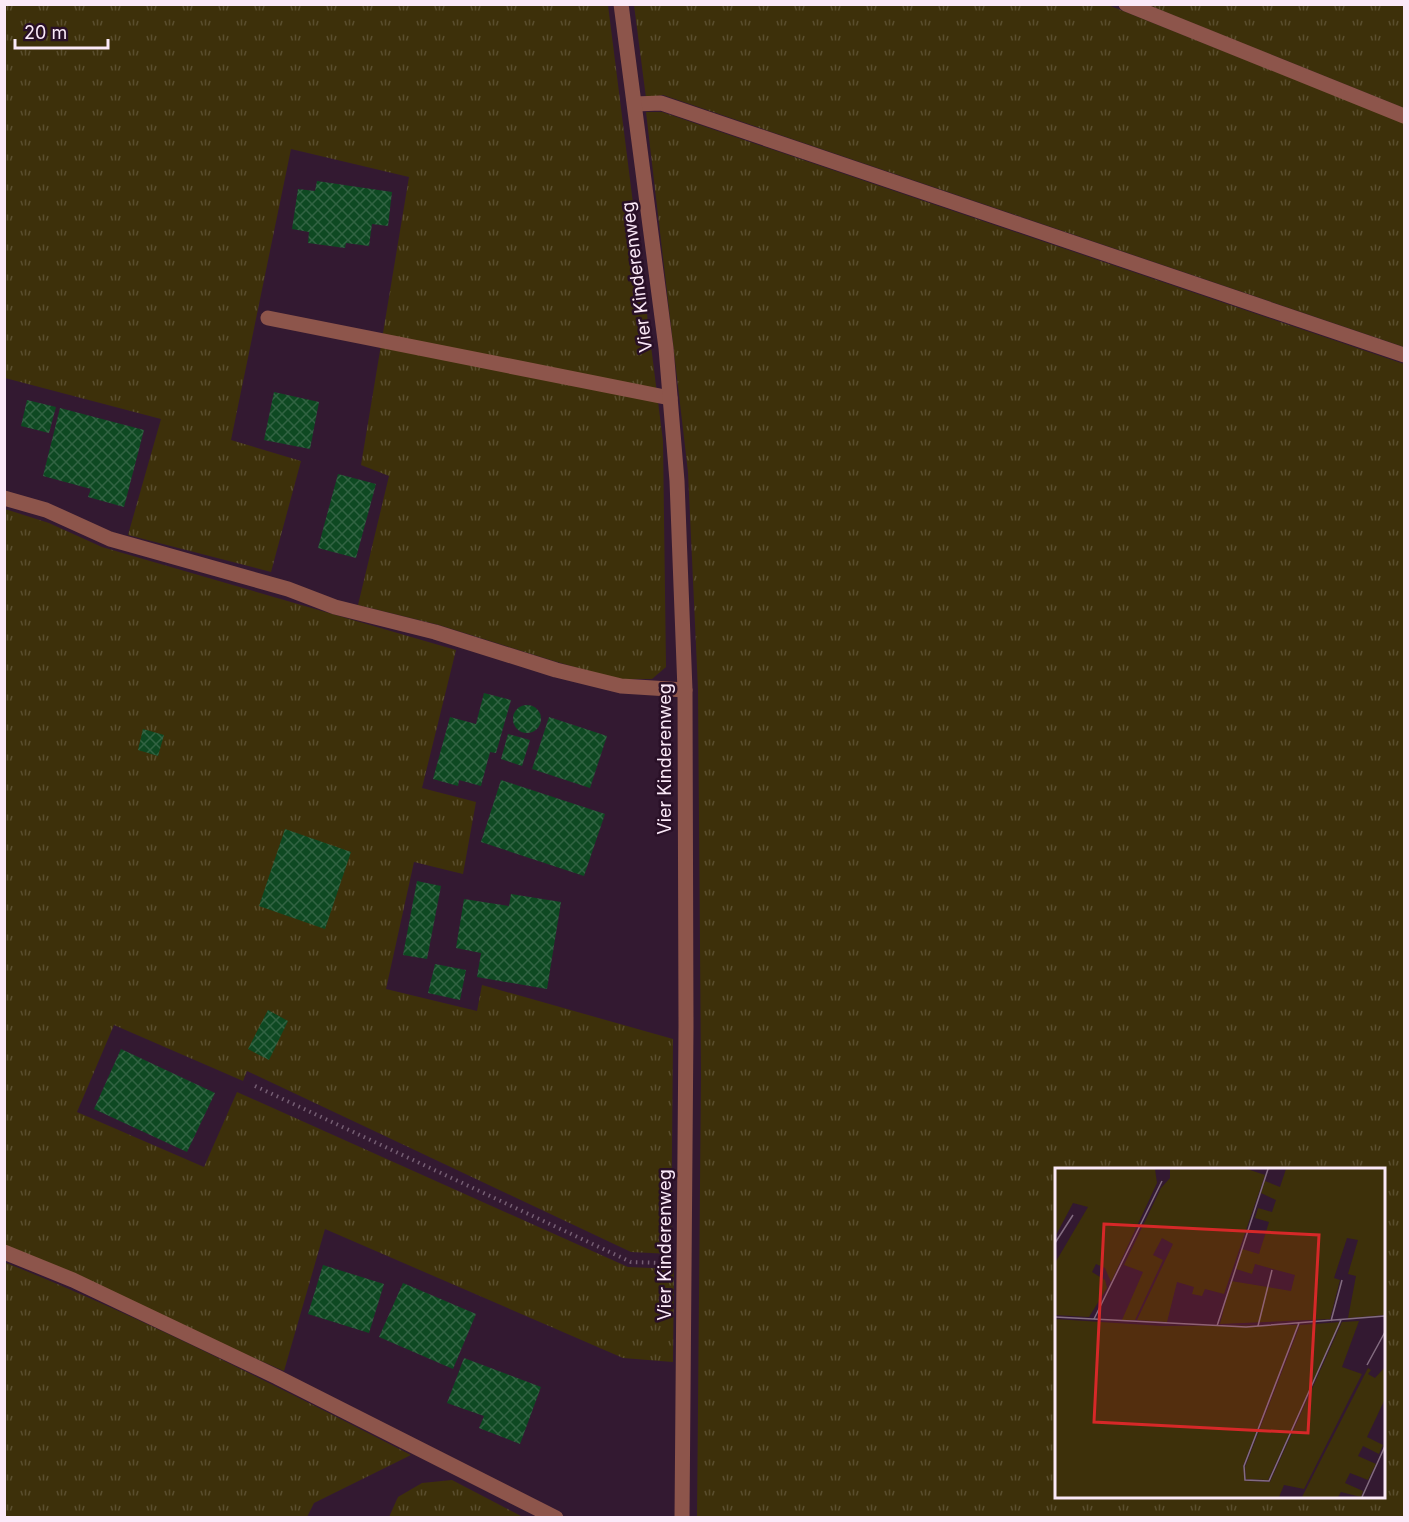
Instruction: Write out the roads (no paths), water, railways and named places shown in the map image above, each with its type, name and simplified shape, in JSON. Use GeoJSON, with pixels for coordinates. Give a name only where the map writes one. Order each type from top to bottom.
{"type":"FeatureCollection","features":[{"type":"Feature","properties":{"kind":"street","name":"Vier Kinderenweg"},"geometry":{"type":"LineString","coordinates":[[621,4],[664,336],[677,480],[685,690],[686,1038],[682,1518]]}},
{"type":"Feature","properties":{"kind":"street"},"geometry":{"type":"LineString","coordinates":[[1126,4],[1404,116]]}},
{"type":"Feature","properties":{"kind":"street"},"geometry":{"type":"LineString","coordinates":[[635,104],[661,103],[1404,355]]}},
{"type":"Feature","properties":{"kind":"street"},"geometry":{"type":"LineString","coordinates":[[268,318],[670,398]]}},
{"type":"Feature","properties":{"kind":"street"},"geometry":{"type":"LineString","coordinates":[[4,498],[46,510],[110,539],[288,589],[335,607],[435,632],[556,670],[621,686],[685,690]]}},
{"type":"Feature","properties":{"kind":"street"},"geometry":{"type":"LineString","coordinates":[[4,1252],[73,1280],[277,1377],[556,1518]]}}]}
